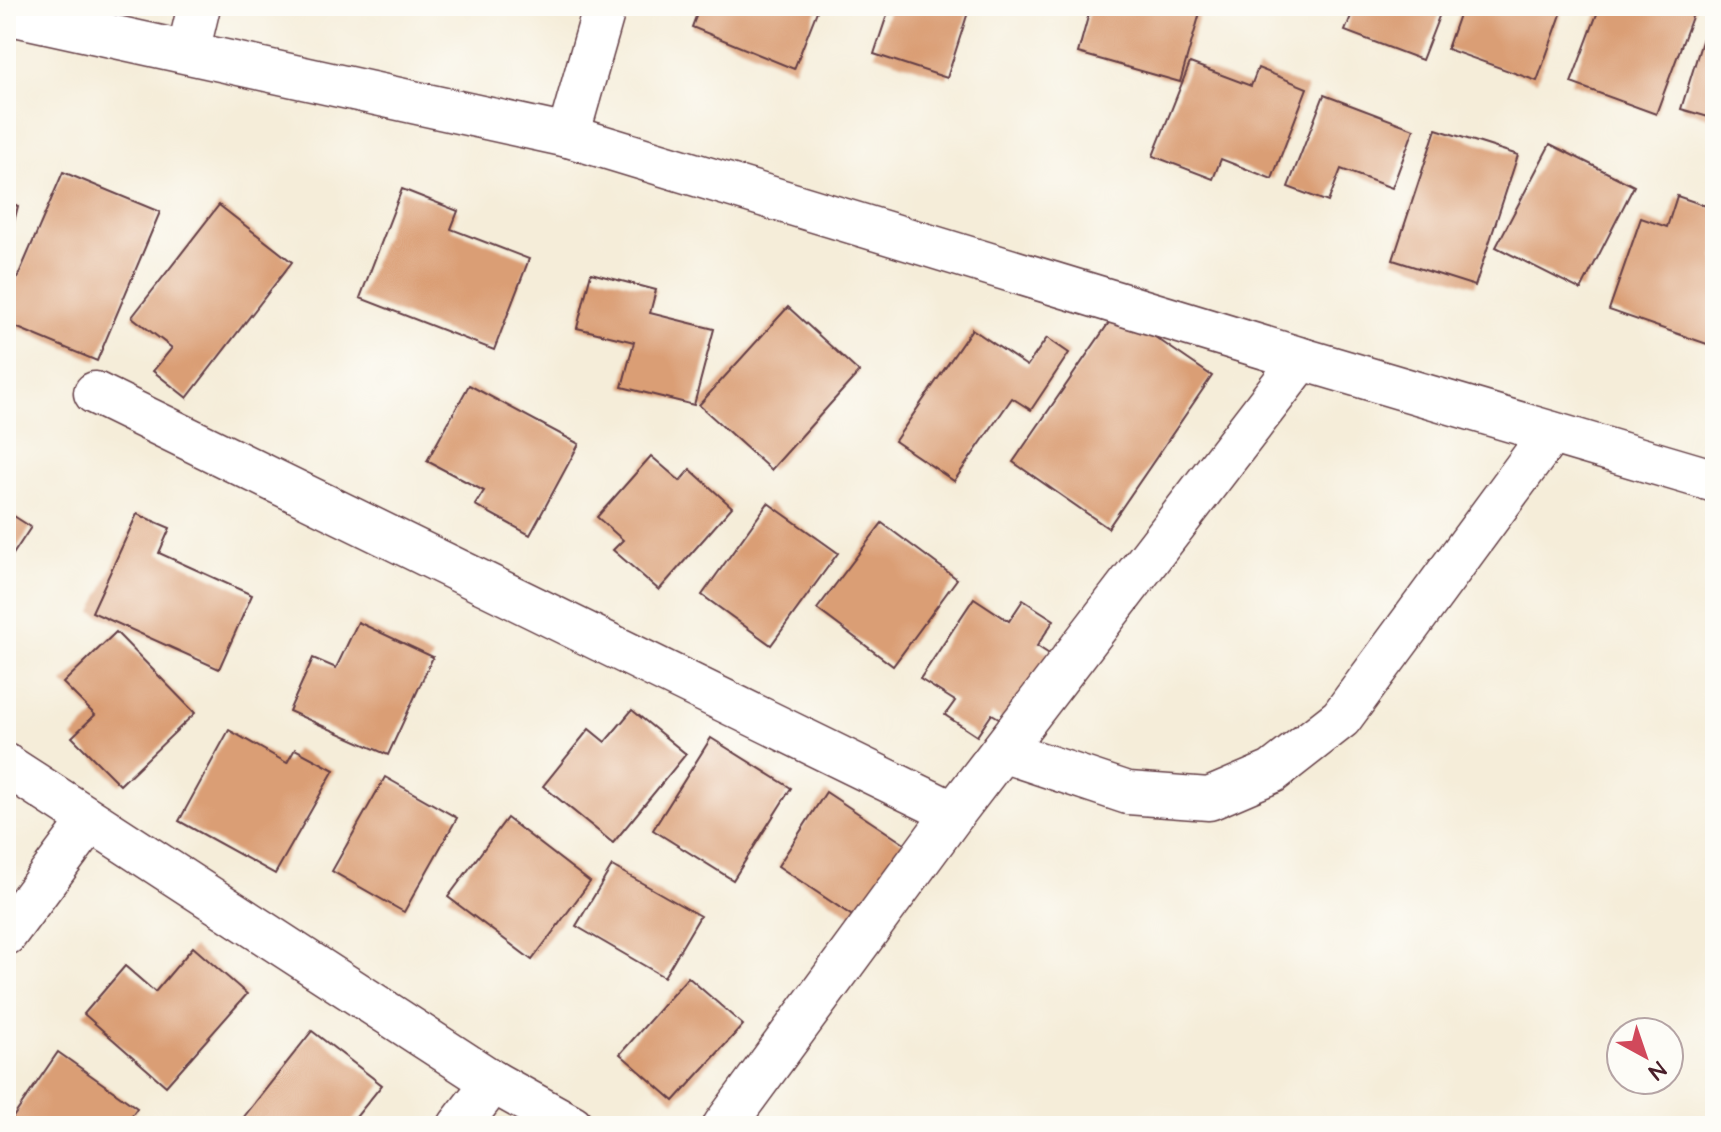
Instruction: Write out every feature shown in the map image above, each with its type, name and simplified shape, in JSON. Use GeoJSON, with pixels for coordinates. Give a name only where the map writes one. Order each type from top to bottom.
{"type":"FeatureCollection","features":[{"type":"Feature","properties":{"kind":"street"},"geometry":{"type":"LineString","coordinates":[[188,52],[199,6]]}},
{"type":"Feature","properties":{"kind":"street"},"geometry":{"type":"LineString","coordinates":[[568,136],[605,6]]}},
{"type":"Feature","properties":{"kind":"street"},"geometry":{"type":"LineString","coordinates":[[6,13],[568,136],[1715,481]]}},
{"type":"Feature","properties":{"kind":"street"},"geometry":{"type":"LineString","coordinates":[[724,1126],[954,813],[1302,359]]}},
{"type":"Feature","properties":{"kind":"street"},"geometry":{"type":"LineString","coordinates":[[95,393],[954,813]]}},
{"type":"Feature","properties":{"kind":"street"},"geometry":{"type":"LineString","coordinates":[[1002,751],[1128,793],[1209,799],[1272,772],[1341,718],[1551,433]]}},
{"type":"Feature","properties":{"kind":"street"},"geometry":{"type":"LineString","coordinates":[[6,765],[493,1082],[572,1126]]}},
{"type":"Feature","properties":{"kind":"street"},"geometry":{"type":"LineString","coordinates":[[6,934],[90,821]]}},
{"type":"Feature","properties":{"kind":"street"},"geometry":{"type":"LineString","coordinates":[[459,1126],[493,1082]]}},
{"type":"Feature","properties":{"kind":"building"},"geometry":{"type":"Polygon","coordinates":[[[700,6],[819,6],[794,69],[692,27],[700,6]]]}},
{"type":"Feature","properties":{"kind":"building"},"geometry":{"type":"Polygon","coordinates":[[[890,6],[970,6],[947,78],[874,54],[890,6]]]}},
{"type":"Feature","properties":{"kind":"building"},"geometry":{"type":"Polygon","coordinates":[[[1091,6],[1177,6],[1200,13],[1180,82],[1078,53],[1091,6]]]}},
{"type":"Feature","properties":{"kind":"building"},"geometry":{"type":"Polygon","coordinates":[[[1355,6],[1443,6],[1422,60],[1345,31],[1355,6]]]}},
{"type":"Feature","properties":{"kind":"building"},"geometry":{"type":"Polygon","coordinates":[[[1462,6],[1564,6],[1537,81],[1447,49],[1462,6]]]}},
{"type":"Feature","properties":{"kind":"building"},"geometry":{"type":"Polygon","coordinates":[[[1600,6],[1696,6],[1656,114],[1571,83],[1600,6]]]}},
{"type":"Feature","properties":{"kind":"building"},"geometry":{"type":"Polygon","coordinates":[[[1711,12],[1715,13],[1715,119],[1681,109],[1711,12]]]}},
{"type":"Feature","properties":{"kind":"building"},"geometry":{"type":"Polygon","coordinates":[[[1190,63],[1251,86],[1258,68],[1307,88],[1272,179],[1221,159],[1213,179],[1153,156],[1190,63]]]}},
{"type":"Feature","properties":{"kind":"building"},"geometry":{"type":"Polygon","coordinates":[[[1324,95],[1414,129],[1392,188],[1341,169],[1328,202],[1288,187],[1324,95]]]}},
{"type":"Feature","properties":{"kind":"building"},"geometry":{"type":"Polygon","coordinates":[[[1436,129],[1518,155],[1475,286],[1393,260],[1436,129]]]}},
{"type":"Feature","properties":{"kind":"building"},"geometry":{"type":"Polygon","coordinates":[[[1550,144],[1634,186],[1581,290],[1496,247],[1550,144]]]}},
{"type":"Feature","properties":{"kind":"building"},"geometry":{"type":"Polygon","coordinates":[[[63,172],[160,212],[97,361],[6,323],[6,304],[63,172]]]}},
{"type":"Feature","properties":{"kind":"building"},"geometry":{"type":"Polygon","coordinates":[[[402,189],[458,211],[451,229],[529,259],[494,350],[360,298],[402,189]]]}},
{"type":"Feature","properties":{"kind":"building"},"geometry":{"type":"Polygon","coordinates":[[[1677,196],[1715,209],[1715,332],[1710,345],[1609,310],[1641,218],[1667,227],[1677,196]]]}},
{"type":"Feature","properties":{"kind":"building"},"geometry":{"type":"Polygon","coordinates":[[[6,203],[18,206],[10,237],[6,235],[6,203]]]}},
{"type":"Feature","properties":{"kind":"building"},"geometry":{"type":"Polygon","coordinates":[[[219,205],[292,262],[187,398],[153,371],[172,348],[132,317],[219,205]]]}},
{"type":"Feature","properties":{"kind":"building"},"geometry":{"type":"Polygon","coordinates":[[[591,273],[656,290],[650,313],[714,329],[694,405],[622,387],[634,342],[577,328],[591,273]]]}},
{"type":"Feature","properties":{"kind":"building"},"geometry":{"type":"Polygon","coordinates":[[[788,307],[859,372],[771,470],[699,405],[788,307]]]}},
{"type":"Feature","properties":{"kind":"building"},"geometry":{"type":"Polygon","coordinates":[[[1117,311],[1212,376],[1108,528],[1013,462],[1117,311]]]}},
{"type":"Feature","properties":{"kind":"building"},"geometry":{"type":"Polygon","coordinates":[[[972,329],[1027,366],[1047,338],[1069,353],[1031,410],[1012,398],[954,481],[895,441],[972,329]]]}},
{"type":"Feature","properties":{"kind":"building"},"geometry":{"type":"Polygon","coordinates":[[[469,385],[579,444],[530,535],[475,505],[484,491],[427,461],[469,385]]]}},
{"type":"Feature","properties":{"kind":"building"},"geometry":{"type":"Polygon","coordinates":[[[651,456],[680,481],[690,469],[732,507],[659,590],[613,550],[623,540],[597,517],[651,456]]]}},
{"type":"Feature","properties":{"kind":"building"},"geometry":{"type":"Polygon","coordinates":[[[768,503],[838,553],[771,645],[702,595],[768,503]]]}},
{"type":"Feature","properties":{"kind":"building"},"geometry":{"type":"Polygon","coordinates":[[[6,511],[31,527],[6,565],[6,511]]]}},
{"type":"Feature","properties":{"kind":"building"},"geometry":{"type":"Polygon","coordinates":[[[137,514],[170,528],[159,553],[252,595],[219,669],[92,612],[137,514]]]}},
{"type":"Feature","properties":{"kind":"building"},"geometry":{"type":"Polygon","coordinates":[[[882,523],[957,579],[893,666],[817,609],[882,523]]]}},
{"type":"Feature","properties":{"kind":"building"},"geometry":{"type":"Polygon","coordinates":[[[974,598],[1009,621],[1023,600],[1054,620],[1037,646],[1057,659],[1012,726],[992,714],[977,736],[945,715],[955,701],[920,679],[974,598]]]}},
{"type":"Feature","properties":{"kind":"building"},"geometry":{"type":"Polygon","coordinates":[[[358,622],[433,657],[388,755],[289,711],[313,658],[336,668],[358,622]]]}},
{"type":"Feature","properties":{"kind":"building"},"geometry":{"type":"Polygon","coordinates":[[[116,632],[195,713],[120,785],[72,737],[95,715],[63,683],[116,632]]]}},
{"type":"Feature","properties":{"kind":"building"},"geometry":{"type":"Polygon","coordinates":[[[632,710],[686,754],[613,843],[543,786],[589,729],[605,742],[632,710]]]}},
{"type":"Feature","properties":{"kind":"building"},"geometry":{"type":"Polygon","coordinates":[[[229,730],[287,763],[295,749],[334,770],[275,874],[179,821],[229,730]]]}},
{"type":"Feature","properties":{"kind":"building"},"geometry":{"type":"Polygon","coordinates":[[[711,738],[791,788],[733,880],[653,830],[711,738]]]}},
{"type":"Feature","properties":{"kind":"building"},"geometry":{"type":"Polygon","coordinates":[[[385,777],[457,818],[404,912],[332,871],[385,777]]]}},
{"type":"Feature","properties":{"kind":"building"},"geometry":{"type":"Polygon","coordinates":[[[826,792],[915,851],[866,925],[778,866],[826,792]]]}},
{"type":"Feature","properties":{"kind":"building"},"geometry":{"type":"Polygon","coordinates":[[[507,818],[590,882],[532,960],[448,897],[507,818]]]}},
{"type":"Feature","properties":{"kind":"building"},"geometry":{"type":"Polygon","coordinates":[[[612,866],[700,916],[664,977],[576,926],[612,866]]]}},
{"type":"Feature","properties":{"kind":"building"},"geometry":{"type":"Polygon","coordinates":[[[193,947],[247,994],[166,1086],[84,1014],[125,966],[155,992],[193,947]]]}},
{"type":"Feature","properties":{"kind":"building"},"geometry":{"type":"Polygon","coordinates":[[[688,977],[743,1025],[674,1101],[620,1054],[688,977]]]}},
{"type":"Feature","properties":{"kind":"building"},"geometry":{"type":"Polygon","coordinates":[[[312,1031],[382,1085],[349,1126],[253,1126],[243,1118],[312,1031]]]}},
{"type":"Feature","properties":{"kind":"building"},"geometry":{"type":"Polygon","coordinates":[[[58,1052],[137,1108],[124,1126],[7,1126],[58,1052]]]}}]}
